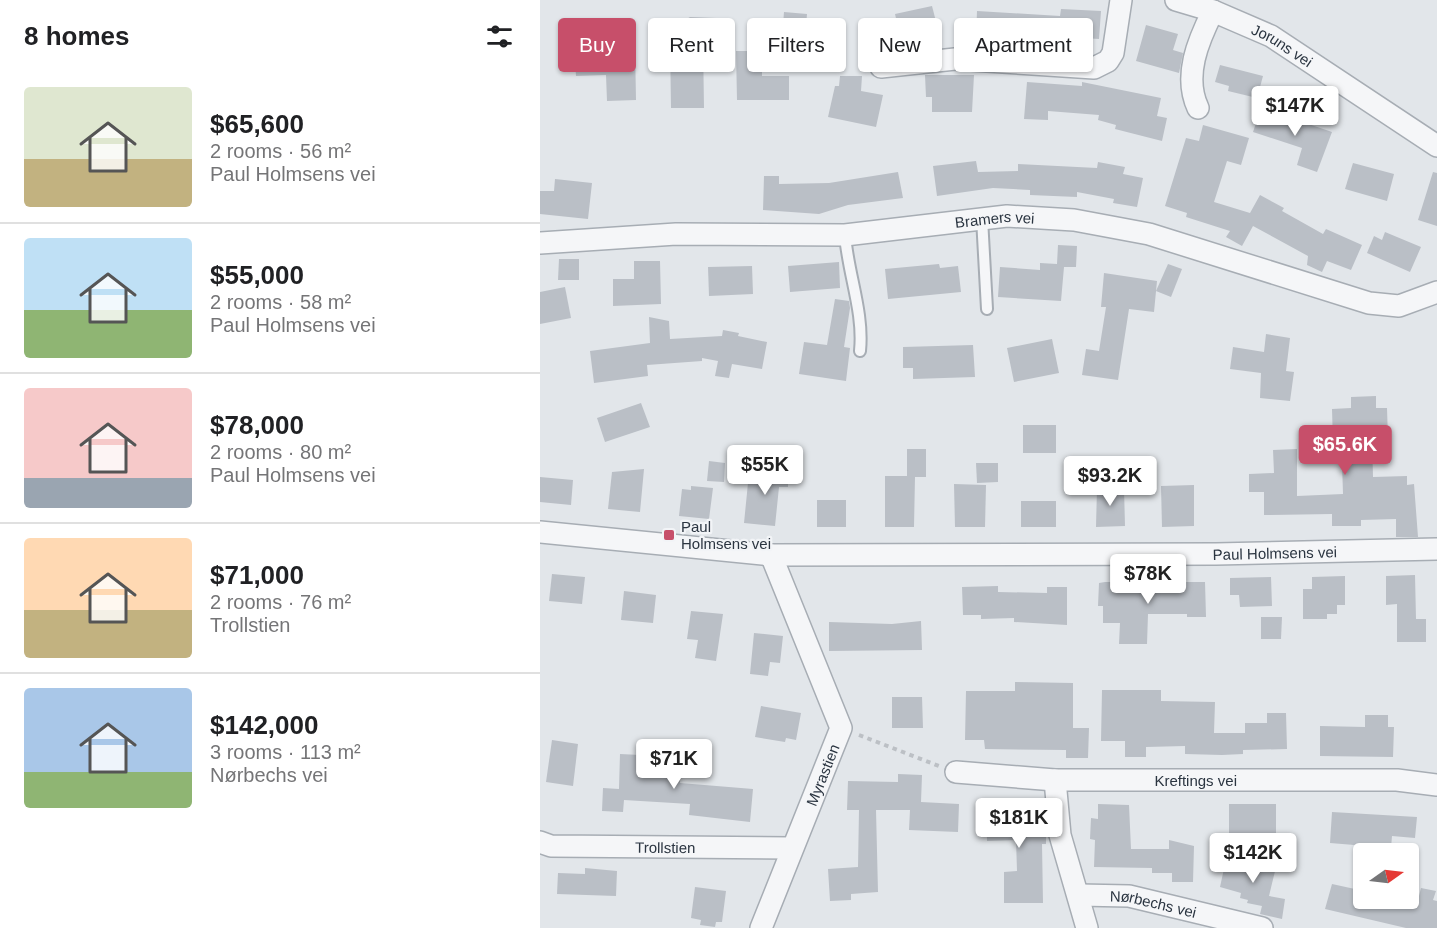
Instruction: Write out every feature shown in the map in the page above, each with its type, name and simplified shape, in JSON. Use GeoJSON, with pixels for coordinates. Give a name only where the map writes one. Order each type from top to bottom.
{"type":"FeatureCollection","features":[{"type":"Feature","properties":{"kind":"street"},"geometry":{"type":"LineString","coordinates":[[942,61],[964,59],[1094,68],[1108,61],[1113,53],[1121,0]]}},
{"type":"Feature","properties":{"kind":"street","name":"Joruns vei"},"geometry":{"type":"LineString","coordinates":[[1176,0],[1213,11],[1271,36],[1437,146]]}},
{"type":"Feature","properties":{"kind":"street"},"geometry":{"type":"LineString","coordinates":[[1198,108],[1191,93],[1190,80],[1203,31],[1213,11]]}},
{"type":"Feature","properties":{"kind":"street","name":"Bramers vei"},"geometry":{"type":"LineString","coordinates":[[540,243],[676,234],[845,235],[982,218],[1074,220],[1120,228],[1193,247],[1384,306],[1411,303],[1437,292]]}},
{"type":"Feature","properties":{"kind":"street","name":"Paul Holmsens vei"},"geometry":{"type":"LineString","coordinates":[[540,532],[771,555],[1204,554],[1437,549]]}},
{"type":"Feature","properties":{"kind":"street","name":"Myrastien"},"geometry":{"type":"LineString","coordinates":[[761,928],[791,848],[841,728],[771,555]]}},
{"type":"Feature","properties":{"kind":"street","name":"Kreftings vei"},"geometry":{"type":"LineString","coordinates":[[956,772],[1055,780],[1397,780],[1437,785]]}},
{"type":"Feature","properties":{"kind":"street"},"geometry":{"type":"LineString","coordinates":[[1055,780],[1060,835],[1087,928]]}},
{"type":"Feature","properties":{"kind":"street","name":"Trollstien"},"geometry":{"type":"LineString","coordinates":[[540,842],[550,846],[791,848]]}},
{"type":"Feature","properties":{"kind":"street","name":"Nørbechs vei"},"geometry":{"type":"LineString","coordinates":[[1078,895],[1130,896],[1262,928]]}},
{"type":"Feature","properties":{"kind":"lane"},"geometry":{"type":"LineString","coordinates":[[982,218],[987,309]]}},
{"type":"Feature","properties":{"kind":"lane"},"geometry":{"type":"LineString","coordinates":[[845,235],[848,264],[861,322],[860,351]]}},
{"type":"Feature","properties":{"kind":"path"},"geometry":{"type":"LineString","coordinates":[[841,728],[956,772]]}},
{"type":"Feature","properties":{"kind":"building"},"geometry":{"type":"Polygon","coordinates":[[[932,6],[935,18],[896,18],[895,14],[932,6]]]}},
{"type":"Feature","properties":{"kind":"building"},"geometry":{"type":"Polygon","coordinates":[[[1061,9],[1101,11],[1099,39],[1093,39],[1093,18],[977,18],[977,11],[1060,16],[1061,9]]]}},
{"type":"Feature","properties":{"kind":"building"},"geometry":{"type":"Polygon","coordinates":[[[784,12],[807,14],[807,18],[784,18],[784,12]]]}},
{"type":"Feature","properties":{"kind":"building"},"geometry":{"type":"Polygon","coordinates":[[[1146,25],[1178,34],[1173,50],[1183,53],[1179,73],[1136,61],[1146,25]]]}},
{"type":"Feature","properties":{"kind":"building"},"geometry":{"type":"Polygon","coordinates":[[[736,51],[747,51],[747,72],[762,72],[762,76],[789,76],[789,100],[737,100],[736,51]]]}},
{"type":"Feature","properties":{"kind":"building"},"geometry":{"type":"Polygon","coordinates":[[[1220,65],[1263,76],[1257,98],[1228,91],[1229,86],[1215,82],[1220,65]]]}},
{"type":"Feature","properties":{"kind":"building"},"geometry":{"type":"Polygon","coordinates":[[[576,72],[635,72],[636,100],[607,101],[606,75],[576,76],[576,72]]]}},
{"type":"Feature","properties":{"kind":"building"},"geometry":{"type":"Polygon","coordinates":[[[670,72],[703,72],[704,108],[671,108],[670,72]]]}},
{"type":"Feature","properties":{"kind":"building"},"geometry":{"type":"Polygon","coordinates":[[[925,75],[974,75],[972,112],[932,112],[932,97],[926,97],[925,75]]]}},
{"type":"Feature","properties":{"kind":"building"},"geometry":{"type":"Polygon","coordinates":[[[840,76],[862,76],[861,91],[883,95],[876,127],[828,117],[835,86],[839,86],[840,76]]]}},
{"type":"Feature","properties":{"kind":"building"},"geometry":{"type":"Polygon","coordinates":[[[1027,82],[1082,86],[1082,82],[1161,98],[1157,116],[1167,118],[1162,141],[1115,129],[1116,125],[1098,120],[1099,115],[1048,111],[1048,120],[1024,119],[1027,82]]]}},
{"type":"Feature","properties":{"kind":"building"},"geometry":{"type":"Polygon","coordinates":[[[1261,108],[1332,132],[1317,172],[1297,165],[1302,148],[1253,132],[1261,108]]]}},
{"type":"Feature","properties":{"kind":"building"},"geometry":{"type":"Polygon","coordinates":[[[1203,125],[1249,138],[1241,165],[1227,161],[1214,202],[1250,213],[1260,195],[1284,208],[1282,211],[1323,234],[1326,229],[1362,245],[1351,270],[1327,261],[1322,272],[1307,265],[1308,256],[1253,226],[1242,246],[1226,237],[1230,231],[1186,217],[1187,213],[1165,206],[1186,138],[1199,141],[1203,125]]]}},
{"type":"Feature","properties":{"kind":"building"},"geometry":{"type":"Polygon","coordinates":[[[976,161],[978,172],[1018,171],[1018,164],[1097,168],[1098,162],[1125,167],[1123,174],[1143,178],[1137,207],[1113,203],[1114,199],[1077,192],[1077,197],[1030,195],[1030,190],[993,188],[937,196],[933,166],[976,161]]]}},
{"type":"Feature","properties":{"kind":"building"},"geometry":{"type":"Polygon","coordinates":[[[1353,163],[1394,174],[1387,201],[1345,189],[1353,163]]]}},
{"type":"Feature","properties":{"kind":"building"},"geometry":{"type":"Polygon","coordinates":[[[898,172],[903,198],[848,205],[819,214],[763,210],[764,176],[779,176],[779,184],[829,183],[898,172]]]}},
{"type":"Feature","properties":{"kind":"building"},"geometry":{"type":"Polygon","coordinates":[[[1433,172],[1437,173],[1437,226],[1418,220],[1433,172]]]}},
{"type":"Feature","properties":{"kind":"building"},"geometry":{"type":"Polygon","coordinates":[[[555,179],[592,183],[588,219],[540,214],[540,191],[554,191],[555,179]]]}},
{"type":"Feature","properties":{"kind":"building"},"geometry":{"type":"Polygon","coordinates":[[[1385,232],[1421,247],[1410,272],[1367,253],[1374,236],[1382,240],[1385,232]]]}},
{"type":"Feature","properties":{"kind":"building"},"geometry":{"type":"Polygon","coordinates":[[[1058,245],[1077,246],[1076,267],[1064,267],[1061,301],[998,297],[1000,267],[1040,270],[1040,263],[1057,264],[1058,245]]]}},
{"type":"Feature","properties":{"kind":"building"},"geometry":{"type":"Polygon","coordinates":[[[559,259],[579,259],[579,280],[558,280],[559,259]]]}},
{"type":"Feature","properties":{"kind":"building"},"geometry":{"type":"Polygon","coordinates":[[[634,261],[660,261],[661,304],[613,306],[613,279],[634,279],[634,261]]]}},
{"type":"Feature","properties":{"kind":"building"},"geometry":{"type":"Polygon","coordinates":[[[839,262],[840,288],[790,292],[788,266],[839,262]]]}},
{"type":"Feature","properties":{"kind":"building"},"geometry":{"type":"Polygon","coordinates":[[[939,264],[940,268],[958,266],[961,292],[888,299],[885,269],[939,264]]]}},
{"type":"Feature","properties":{"kind":"building"},"geometry":{"type":"Polygon","coordinates":[[[1168,264],[1182,269],[1171,297],[1156,291],[1168,264]]]}},
{"type":"Feature","properties":{"kind":"building"},"geometry":{"type":"Polygon","coordinates":[[[752,266],[753,294],[709,296],[708,267],[752,266]]]}},
{"type":"Feature","properties":{"kind":"building"},"geometry":{"type":"Polygon","coordinates":[[[1104,273],[1157,281],[1154,312],[1129,309],[1118,380],[1082,375],[1086,349],[1099,351],[1106,307],[1101,307],[1104,273]]]}},
{"type":"Feature","properties":{"kind":"building"},"geometry":{"type":"Polygon","coordinates":[[[565,287],[571,318],[540,324],[540,292],[565,287]]]}},
{"type":"Feature","properties":{"kind":"building"},"geometry":{"type":"Polygon","coordinates":[[[835,299],[849,301],[850,308],[844,347],[850,348],[846,381],[799,374],[804,342],[827,345],[835,299]]]}},
{"type":"Feature","properties":{"kind":"building"},"geometry":{"type":"Polygon","coordinates":[[[649,317],[669,321],[670,339],[722,336],[723,330],[739,333],[738,336],[767,342],[762,369],[732,364],[729,378],[715,376],[718,361],[702,358],[702,361],[647,365],[648,376],[594,383],[590,351],[650,343],[649,317]]]}},
{"type":"Feature","properties":{"kind":"building"},"geometry":{"type":"Polygon","coordinates":[[[1266,334],[1290,338],[1286,371],[1294,372],[1290,401],[1260,398],[1261,373],[1230,369],[1233,347],[1264,352],[1266,334]]]}},
{"type":"Feature","properties":{"kind":"building"},"geometry":{"type":"Polygon","coordinates":[[[1052,339],[1059,373],[1014,382],[1007,348],[1052,339]]]}},
{"type":"Feature","properties":{"kind":"building"},"geometry":{"type":"Polygon","coordinates":[[[973,345],[975,377],[913,379],[913,368],[903,368],[903,347],[973,345]]]}},
{"type":"Feature","properties":{"kind":"building"},"geometry":{"type":"Polygon","coordinates":[[[1376,396],[1376,408],[1387,408],[1388,439],[1372,439],[1373,477],[1407,476],[1407,485],[1414,484],[1418,537],[1396,537],[1396,519],[1361,520],[1361,526],[1332,526],[1332,514],[1264,515],[1264,492],[1249,492],[1249,474],[1274,473],[1273,450],[1297,449],[1297,496],[1343,494],[1342,463],[1319,463],[1319,443],[1333,443],[1332,409],[1351,408],[1351,397],[1376,396]]]}},
{"type":"Feature","properties":{"kind":"building"},"geometry":{"type":"Polygon","coordinates":[[[641,403],[650,427],[605,442],[597,418],[641,403]]]}},
{"type":"Feature","properties":{"kind":"building"},"geometry":{"type":"Polygon","coordinates":[[[1023,425],[1056,425],[1056,453],[1023,453],[1023,425]]]}},
{"type":"Feature","properties":{"kind":"building"},"geometry":{"type":"Polygon","coordinates":[[[907,449],[926,449],[926,477],[915,477],[914,527],[885,527],[885,476],[907,476],[907,449]]]}},
{"type":"Feature","properties":{"kind":"building"},"geometry":{"type":"Polygon","coordinates":[[[1116,457],[1137,457],[1137,479],[1116,479],[1116,457]]]}},
{"type":"Feature","properties":{"kind":"building"},"geometry":{"type":"Polygon","coordinates":[[[709,461],[725,463],[724,482],[707,481],[709,461]]]}},
{"type":"Feature","properties":{"kind":"building"},"geometry":{"type":"Polygon","coordinates":[[[976,463],[998,463],[998,482],[977,483],[976,463]]]}},
{"type":"Feature","properties":{"kind":"building"},"geometry":{"type":"Polygon","coordinates":[[[771,467],[788,467],[788,487],[779,487],[775,526],[744,523],[749,473],[772,475],[771,467]]]}},
{"type":"Feature","properties":{"kind":"building"},"geometry":{"type":"Polygon","coordinates":[[[644,469],[640,512],[608,509],[612,472],[644,469]]]}},
{"type":"Feature","properties":{"kind":"building"},"geometry":{"type":"Polygon","coordinates":[[[540,477],[573,480],[571,505],[540,502],[540,477]]]}},
{"type":"Feature","properties":{"kind":"building"},"geometry":{"type":"Polygon","coordinates":[[[954,484],[986,485],[985,527],[955,527],[954,484]]]}},
{"type":"Feature","properties":{"kind":"building"},"geometry":{"type":"Polygon","coordinates":[[[1194,485],[1194,526],[1162,527],[1161,486],[1194,485]]]}},
{"type":"Feature","properties":{"kind":"building"},"geometry":{"type":"Polygon","coordinates":[[[691,486],[713,488],[709,519],[679,516],[682,489],[691,490],[691,486]]]}},
{"type":"Feature","properties":{"kind":"building"},"geometry":{"type":"Polygon","coordinates":[[[1097,488],[1124,488],[1125,526],[1096,527],[1097,488]]]}},
{"type":"Feature","properties":{"kind":"building"},"geometry":{"type":"Polygon","coordinates":[[[817,500],[846,500],[846,527],[817,527],[817,500]]]}},
{"type":"Feature","properties":{"kind":"building"},"geometry":{"type":"Polygon","coordinates":[[[1021,501],[1056,501],[1056,527],[1021,527],[1021,501]]]}},
{"type":"Feature","properties":{"kind":"building"},"geometry":{"type":"Polygon","coordinates":[[[552,574],[585,577],[582,604],[549,601],[552,574]]]}},
{"type":"Feature","properties":{"kind":"building"},"geometry":{"type":"Polygon","coordinates":[[[1415,575],[1416,619],[1426,619],[1426,642],[1397,642],[1397,604],[1386,605],[1386,576],[1415,575]]]}},
{"type":"Feature","properties":{"kind":"building"},"geometry":{"type":"Polygon","coordinates":[[[1345,576],[1345,605],[1337,605],[1337,614],[1327,614],[1327,619],[1303,619],[1303,589],[1312,589],[1312,577],[1345,576]]]}},
{"type":"Feature","properties":{"kind":"building"},"geometry":{"type":"Polygon","coordinates":[[[1271,577],[1272,606],[1240,607],[1239,595],[1230,595],[1230,578],[1271,577]]]}},
{"type":"Feature","properties":{"kind":"building"},"geometry":{"type":"Polygon","coordinates":[[[1205,582],[1206,617],[1187,617],[1187,614],[1148,614],[1147,644],[1119,644],[1120,623],[1103,623],[1103,606],[1098,606],[1099,583],[1205,582]]]}},
{"type":"Feature","properties":{"kind":"building"},"geometry":{"type":"Polygon","coordinates":[[[998,586],[998,592],[1047,593],[1047,587],[1067,587],[1067,625],[1014,622],[1014,618],[981,619],[981,615],[963,615],[962,587],[998,586]]]}},
{"type":"Feature","properties":{"kind":"building"},"geometry":{"type":"Polygon","coordinates":[[[624,591],[656,595],[653,623],[621,620],[624,591]]]}},
{"type":"Feature","properties":{"kind":"building"},"geometry":{"type":"Polygon","coordinates":[[[691,611],[723,614],[716,661],[695,658],[698,640],[687,639],[691,611]]]}},
{"type":"Feature","properties":{"kind":"building"},"geometry":{"type":"Polygon","coordinates":[[[1261,617],[1282,617],[1281,639],[1261,639],[1261,617]]]}},
{"type":"Feature","properties":{"kind":"building"},"geometry":{"type":"Polygon","coordinates":[[[921,621],[922,650],[829,651],[829,622],[892,624],[921,621]]]}},
{"type":"Feature","properties":{"kind":"building"},"geometry":{"type":"Polygon","coordinates":[[[754,633],[783,636],[780,663],[770,662],[768,676],[750,674],[754,633]]]}},
{"type":"Feature","properties":{"kind":"building"},"geometry":{"type":"Polygon","coordinates":[[[1015,682],[1073,683],[1073,728],[1089,728],[1088,758],[1066,758],[1066,750],[985,749],[984,740],[965,740],[966,691],[1015,691],[1015,682]]]}},
{"type":"Feature","properties":{"kind":"building"},"geometry":{"type":"Polygon","coordinates":[[[1102,690],[1161,690],[1161,701],[1215,702],[1214,733],[1245,733],[1245,723],[1267,723],[1267,713],[1286,713],[1287,749],[1243,750],[1243,754],[1222,755],[1185,754],[1185,746],[1146,747],[1146,757],[1125,757],[1125,741],[1101,741],[1102,690]]]}},
{"type":"Feature","properties":{"kind":"building"},"geometry":{"type":"Polygon","coordinates":[[[892,697],[922,697],[923,728],[892,728],[892,697]]]}},
{"type":"Feature","properties":{"kind":"building"},"geometry":{"type":"Polygon","coordinates":[[[761,706],[801,713],[796,740],[786,738],[785,742],[755,737],[761,706]]]}},
{"type":"Feature","properties":{"kind":"building"},"geometry":{"type":"Polygon","coordinates":[[[1365,715],[1388,715],[1388,727],[1394,727],[1393,757],[1320,756],[1320,726],[1365,727],[1365,715]]]}},
{"type":"Feature","properties":{"kind":"building"},"geometry":{"type":"Polygon","coordinates":[[[552,740],[578,744],[573,786],[546,782],[552,740]]]}},
{"type":"Feature","properties":{"kind":"building"},"geometry":{"type":"Polygon","coordinates":[[[620,754],[681,757],[680,783],[753,789],[750,822],[689,815],[690,804],[624,800],[623,812],[602,811],[603,788],[619,789],[620,754]]]}},
{"type":"Feature","properties":{"kind":"building"},"geometry":{"type":"Polygon","coordinates":[[[898,774],[922,775],[921,802],[959,804],[958,832],[909,830],[910,810],[876,810],[878,892],[851,894],[851,900],[830,901],[828,869],[858,867],[859,810],[847,810],[848,781],[898,782],[898,774]]]}},
{"type":"Feature","properties":{"kind":"building"},"geometry":{"type":"Polygon","coordinates":[[[1028,801],[1029,822],[1046,822],[1046,844],[1042,844],[1043,903],[1004,903],[1004,872],[1017,871],[1016,840],[987,841],[986,803],[1028,801]]]}},
{"type":"Feature","properties":{"kind":"building"},"geometry":{"type":"Polygon","coordinates":[[[1098,804],[1129,805],[1131,849],[1169,849],[1169,840],[1194,846],[1193,882],[1172,882],[1172,873],[1152,873],[1152,868],[1094,867],[1095,840],[1090,839],[1091,818],[1098,819],[1098,804]]]}},
{"type":"Feature","properties":{"kind":"building"},"geometry":{"type":"Polygon","coordinates":[[[1229,804],[1276,804],[1276,837],[1229,837],[1229,804]]]}},
{"type":"Feature","properties":{"kind":"building"},"geometry":{"type":"Polygon","coordinates":[[[1332,812],[1417,817],[1415,838],[1392,836],[1391,843],[1353,843],[1353,845],[1330,843],[1332,812]]]}},
{"type":"Feature","properties":{"kind":"building"},"geometry":{"type":"Polygon","coordinates":[[[1227,855],[1276,867],[1269,896],[1285,899],[1282,919],[1260,914],[1262,906],[1247,903],[1248,900],[1240,898],[1241,893],[1220,887],[1227,855]]]}},
{"type":"Feature","properties":{"kind":"building"},"geometry":{"type":"Polygon","coordinates":[[[585,868],[617,871],[616,896],[557,894],[558,873],[585,874],[585,868]]]}},
{"type":"Feature","properties":{"kind":"building"},"geometry":{"type":"Polygon","coordinates":[[[1332,884],[1353,889],[1353,909],[1419,909],[1421,888],[1436,891],[1433,900],[1437,901],[1437,928],[1406,928],[1325,909],[1332,884]]]}},
{"type":"Feature","properties":{"kind":"building"},"geometry":{"type":"Polygon","coordinates":[[[695,887],[726,891],[722,922],[716,922],[715,927],[700,925],[701,920],[691,918],[695,887]]]}},
{"type":"Feature","properties":{"kind":"place","name":"Paul Holmsens vei"},"geometry":{"type":"Point","coordinates":[669,535]}}]}
